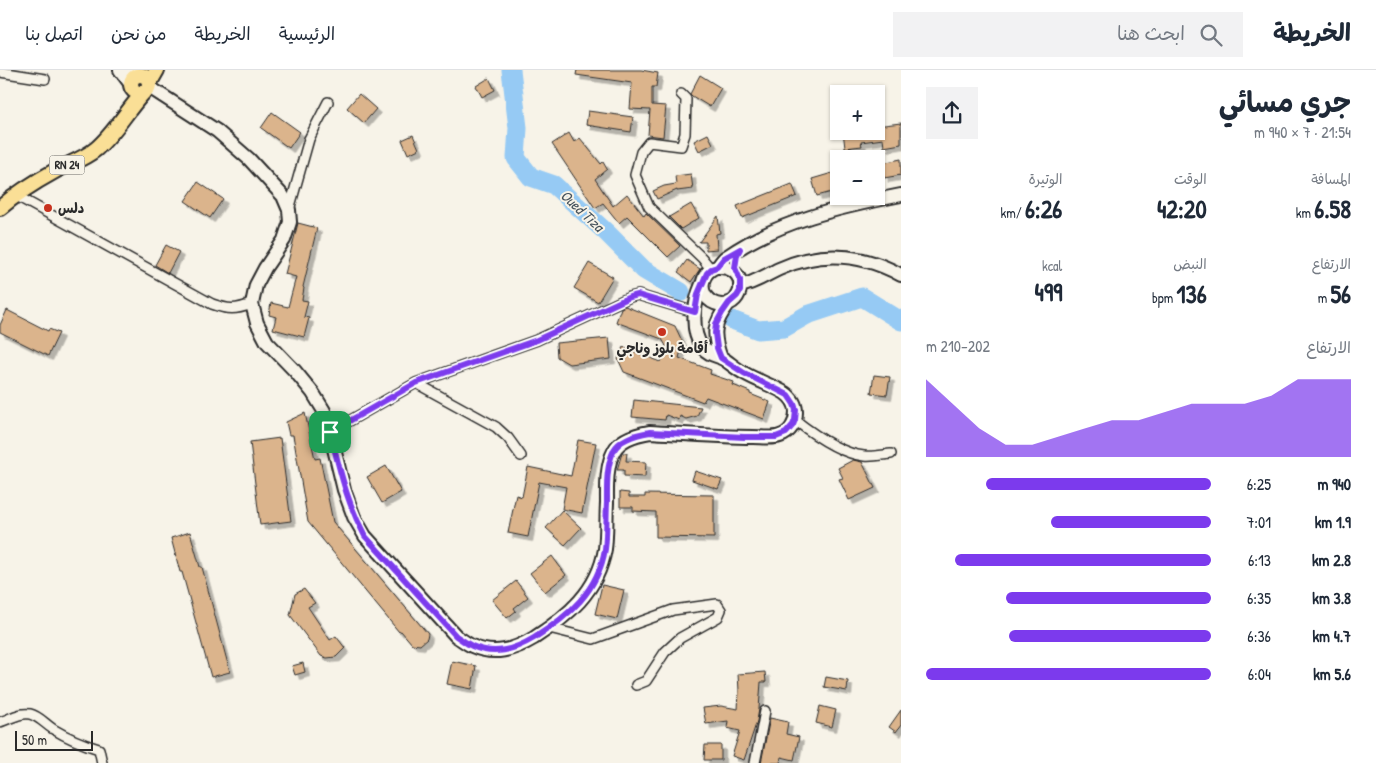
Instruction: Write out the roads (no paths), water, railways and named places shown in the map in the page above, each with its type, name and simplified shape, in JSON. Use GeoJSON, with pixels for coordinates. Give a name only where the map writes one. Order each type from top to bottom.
{"type":"FeatureCollection","features":[{"type":"Feature","properties":{"kind":"main road"},"geometry":{"type":"LineString","coordinates":[[120,70],[217,131],[248,159],[283,196],[289,210],[290,222],[284,240],[265,268],[256,286],[252,304],[257,322],[267,342],[295,371],[313,393],[324,411],[344,490],[354,517],[365,536],[456,636],[472,646],[487,651],[503,651],[526,643],[549,628],[575,607],[591,588],[600,571],[605,548],[607,486],[610,461],[615,448],[624,441],[638,434],[650,432],[776,437],[786,433],[793,425],[796,410],[788,395],[707,352],[702,346],[695,327],[695,312],[703,278],[724,258],[766,233],[824,212],[901,195]]}},
{"type":"Feature","properties":{"kind":"main road","name":"RN 24"},"geometry":{"type":"LineString","coordinates":[[0,208],[33,183],[96,149],[126,114],[140,81],[157,70]]}},
{"type":"Feature","properties":{"kind":"main road"},"geometry":{"type":"LineString","coordinates":[[721,358],[717,348],[716,324],[729,303],[737,296],[739,280],[736,261],[740,249]]}},
{"type":"Feature","properties":{"kind":"main road"},"geometry":{"type":"LineString","coordinates":[[714,268],[725,267],[732,269],[739,280],[749,284],[780,268],[806,259],[836,256],[860,258],[901,275]]}},
{"type":"Feature","properties":{"kind":"main road"},"geometry":{"type":"LineString","coordinates":[[702,284],[703,292],[707,299],[721,305],[729,303]]}},
{"type":"Feature","properties":{"kind":"street"},"geometry":{"type":"LineString","coordinates":[[0,72],[45,79]]}},
{"type":"Feature","properties":{"kind":"street"},"geometry":{"type":"LineString","coordinates":[[681,94],[686,100],[686,134],[681,146],[650,142],[641,152],[636,175],[649,206],[714,268]]}},
{"type":"Feature","properties":{"kind":"street"},"geometry":{"type":"LineString","coordinates":[[289,210],[309,139],[328,102]]}},
{"type":"Feature","properties":{"kind":"street"},"geometry":{"type":"LineString","coordinates":[[15,195],[212,304],[226,309],[238,309],[252,304]]}},
{"type":"Feature","properties":{"kind":"street"},"geometry":{"type":"LineString","coordinates":[[330,432],[416,383],[537,340],[630,297],[638,295],[695,312]]}},
{"type":"Feature","properties":{"kind":"street"},"geometry":{"type":"LineString","coordinates":[[416,383],[496,427],[508,438],[521,456]]}},
{"type":"Feature","properties":{"kind":"street"},"geometry":{"type":"LineString","coordinates":[[795,420],[818,437],[854,455],[891,454]]}},
{"type":"Feature","properties":{"kind":"street"},"geometry":{"type":"LineString","coordinates":[[549,628],[594,639],[673,610],[717,604],[721,610],[718,617],[680,638],[665,652],[646,681],[636,685]]}},
{"type":"Feature","properties":{"kind":"street"},"geometry":{"type":"LineString","coordinates":[[754,763],[765,711]]}},
{"type":"Feature","properties":{"kind":"street"},"geometry":{"type":"LineString","coordinates":[[0,722],[20,714],[29,714],[39,718],[51,728],[78,742],[99,749],[102,763]]}},
{"type":"Feature","properties":{"kind":"waterway","name":"Oued Tiza"},"geometry":{"type":"LineString","coordinates":[[511,70],[518,128],[516,158],[531,177],[554,185],[606,232],[644,270],[681,292]]}},
{"type":"Feature","properties":{"kind":"waterway"},"geometry":{"type":"LineString","coordinates":[[732,320],[758,330],[784,328],[807,315],[862,297],[901,321]]}},
{"type":"Feature","properties":{"kind":"place","name":"دلس"},"geometry":{"type":"Point","coordinates":[48,208]}},
{"type":"Feature","properties":{"kind":"place","name":"أقامة بلوز وناجي"},"geometry":{"type":"Point","coordinates":[662,332]}}]}
